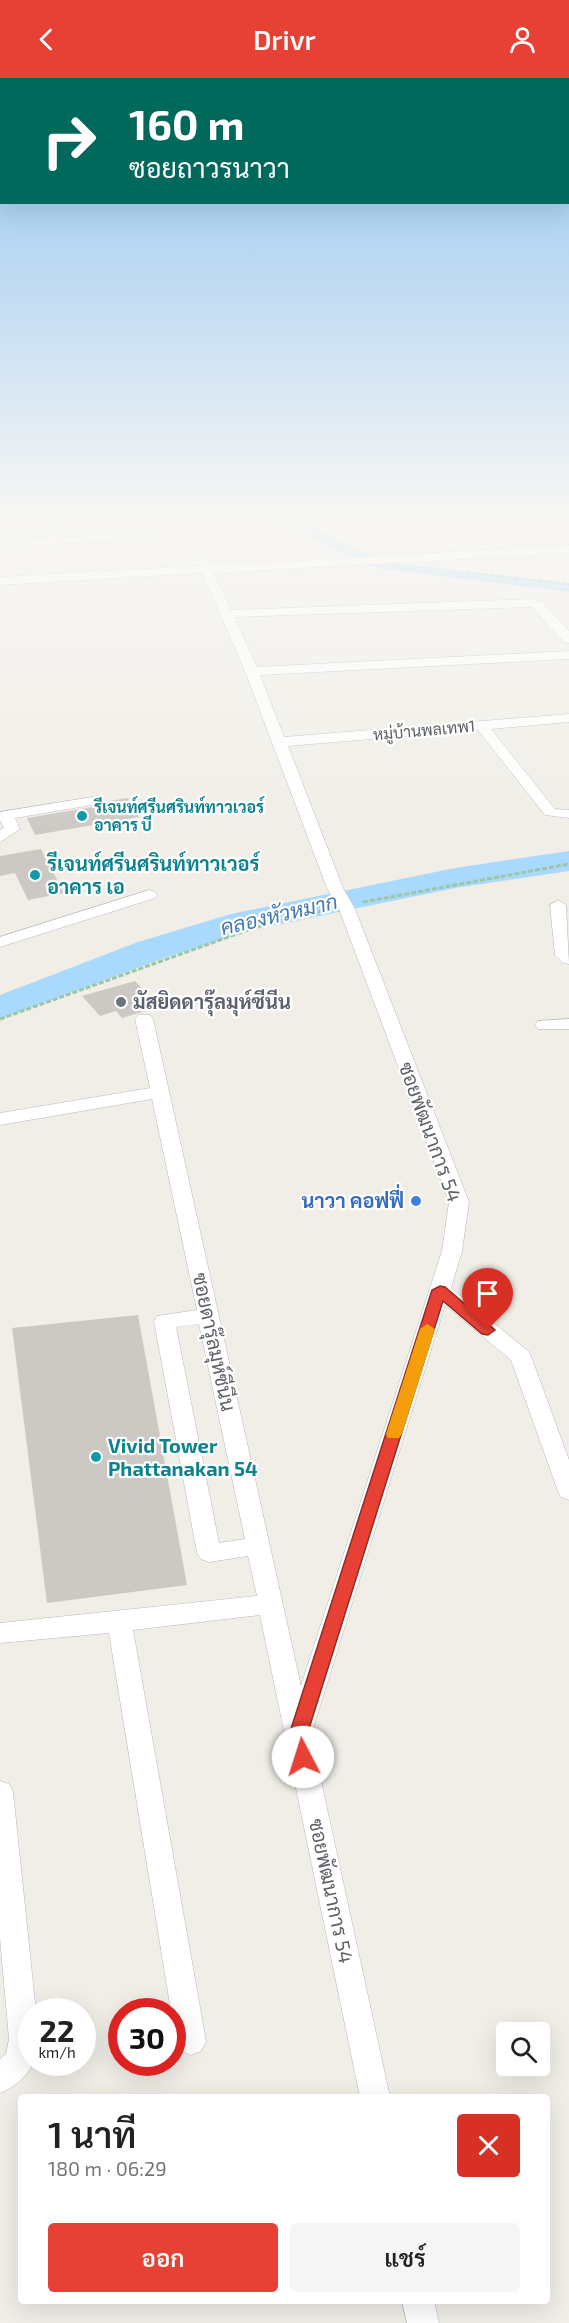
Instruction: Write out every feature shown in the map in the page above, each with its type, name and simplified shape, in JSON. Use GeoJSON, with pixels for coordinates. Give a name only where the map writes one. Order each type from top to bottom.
{"type":"FeatureCollection","features":[{"type":"Feature","properties":{"kind":"street","name":"ซอยพัฒนาการ 54"},"geometry":{"type":"LineString","coordinates":[[231,625],[252,671],[335,888],[347,906],[459,1202],[452,1251],[298,1735],[374,2094]]}},
{"type":"Feature","properties":{"kind":"street"},"geometry":{"type":"LineString","coordinates":[[556,625],[569,639]]}},
{"type":"Feature","properties":{"kind":"street"},"geometry":{"type":"LineString","coordinates":[[252,671],[569,655]]}},
{"type":"Feature","properties":{"kind":"street","name":"หมู่บ้านพลเทพ1"},"geometry":{"type":"LineString","coordinates":[[280,742],[569,718]]}},
{"type":"Feature","properties":{"kind":"street"},"geometry":{"type":"LineString","coordinates":[[481,725],[550,812],[569,814]]}},
{"type":"Feature","properties":{"kind":"street"},"geometry":{"type":"LineString","coordinates":[[0,837],[12,829],[3,816],[99,800]]}},
{"type":"Feature","properties":{"kind":"street"},"geometry":{"type":"LineString","coordinates":[[0,942],[149,895]]}},
{"type":"Feature","properties":{"kind":"street"},"geometry":{"type":"LineString","coordinates":[[558,905],[564,954],[569,959]]}},
{"type":"Feature","properties":{"kind":"street","name":"ซอยดารุ๊ลมุห์ซีนีน"},"geometry":{"type":"LineString","coordinates":[[144,1019],[298,1735]]}},
{"type":"Feature","properties":{"kind":"street"},"geometry":{"type":"LineString","coordinates":[[544,1024],[569,1024]]}},
{"type":"Feature","properties":{"kind":"street"},"geometry":{"type":"LineString","coordinates":[[0,1119],[160,1092]]}},
{"type":"Feature","properties":{"kind":"street"},"geometry":{"type":"LineString","coordinates":[[440,1290],[520,1356],[569,1491]]}},
{"type":"Feature","properties":{"kind":"street"},"geometry":{"type":"LineString","coordinates":[[208,1316],[164,1321],[209,1553],[258,1546]]}},
{"type":"Feature","properties":{"kind":"street"},"geometry":{"type":"LineString","coordinates":[[0,1632],[119,1623],[270,1604]]}},
{"type":"Feature","properties":{"kind":"street"},"geometry":{"type":"LineString","coordinates":[[119,1623],[191,2041]]}},
{"type":"Feature","properties":{"kind":"street"},"geometry":{"type":"LineString","coordinates":[[0,1792],[24,2039],[19,2062],[0,2078]]}},
{"type":"Feature","properties":{"kind":"street"},"geometry":{"type":"LineString","coordinates":[[419,2304],[423,2323]]}},
{"type":"Feature","properties":{"kind":"path"},"geometry":{"type":"LineString","coordinates":[[0,1019],[259,926],[347,906],[569,864]]}},
{"type":"Feature","properties":{"kind":"building","name":"รีเจนท์ศรีนศรินท์ทาวเวอร์ อาคาร บี"},"geometry":{"type":"Polygon","coordinates":[[[128,798],[139,817],[35,835],[27,818],[104,805],[108,801],[128,798]]]}},
{"type":"Feature","properties":{"kind":"building","name":"รีเจนท์ศรีนศรินท์ทาวเวอร์ อาคาร เอ"},"geometry":{"type":"Polygon","coordinates":[[[41,849],[64,893],[28,900],[15,873],[0,876],[0,856],[41,849]]]}},
{"type":"Feature","properties":{"kind":"building","name":"มัสยิดดารุ๊ลมุห์ซีนีน"},"geometry":{"type":"Polygon","coordinates":[[[135,981],[159,1007],[122,1018],[116,1011],[100,1016],[82,996],[135,981]]]}},
{"type":"Feature","properties":{"kind":"building","name":"Vivid Tower Phattanakan 54"},"geometry":{"type":"Polygon","coordinates":[[[138,1315],[187,1585],[47,1603],[12,1328],[138,1315]]]}},
{"type":"Feature","properties":{"kind":"waterway","name":"คลองหัวหมาก"},"geometry":{"type":"LineString","coordinates":[[0,1008],[151,950],[243,921],[455,878],[569,861]]}},
{"type":"Feature","properties":{"kind":"slow traffic"},"geometry":{"type":"LineString","coordinates":[[394,1434],[427,1329]]}},
{"type":"Feature","properties":{"kind":"place","name":"รีเจนท์ศรีนศรินท์ทาวเวอร์ อาคาร บี"},"geometry":{"type":"Point","coordinates":[82,816]}},
{"type":"Feature","properties":{"kind":"place","name":"รีเจนท์ศรีนศรินท์ทาวเวอร์ อาคาร เอ"},"geometry":{"type":"Point","coordinates":[35,875]}},
{"type":"Feature","properties":{"kind":"place","name":"มัสยิดดารุ๊ลมุห์ซีนีน"},"geometry":{"type":"Point","coordinates":[121,1002]}},
{"type":"Feature","properties":{"kind":"place","name":"นาวา คอฟฟี่"},"geometry":{"type":"Point","coordinates":[416,1201]}},
{"type":"Feature","properties":{"kind":"place","name":"Vivid Tower Phattanakan 54"},"geometry":{"type":"Point","coordinates":[96,1457]}},
{"type":"Feature","properties":{"kind":"route"},"geometry":{"type":"LineString","coordinates":[[303,1757],[298,1735],[440,1290],[488,1330]]}}]}
